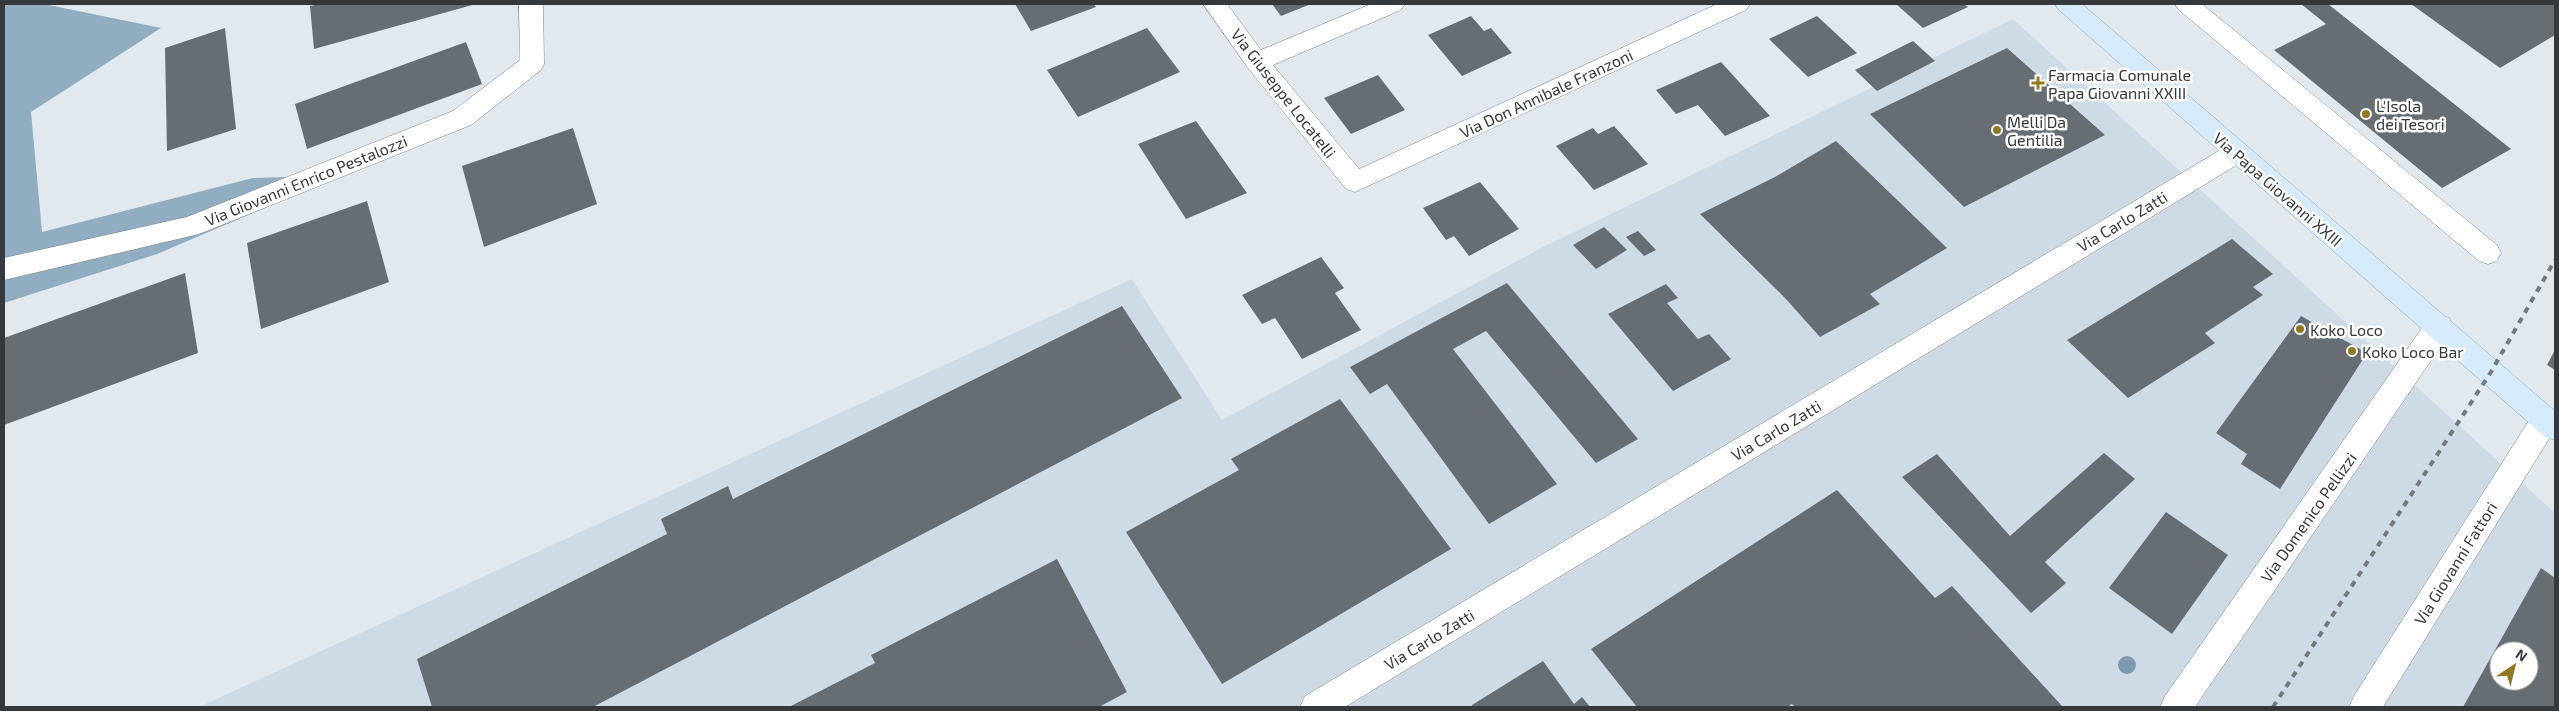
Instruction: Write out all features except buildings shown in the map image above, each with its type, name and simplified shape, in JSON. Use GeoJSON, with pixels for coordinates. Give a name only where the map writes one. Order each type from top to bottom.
{"type":"FeatureCollection","features":[{"type":"Feature","properties":{"kind":"main road","name":"Via Papa Giovanni XXIII"},"geometry":{"type":"LineString","coordinates":[[2067,4],[2236,153],[2439,326],[2550,424]]}},
{"type":"Feature","properties":{"kind":"street","name":"Via Giovanni Enrico Pestalozzi"},"geometry":{"type":"LineString","coordinates":[[4,269],[190,227],[462,118],[532,64],[530,4]]}},
{"type":"Feature","properties":{"kind":"street","name":"Via Giuseppe Locatelli"},"geometry":{"type":"LineString","coordinates":[[1215,4],[1258,62],[1354,182]]}},
{"type":"Feature","properties":{"kind":"street"},"geometry":{"type":"LineString","coordinates":[[1258,62],[1393,4]]}},
{"type":"Feature","properties":{"kind":"street","name":"Via Don Annibale Franzoni"},"geometry":{"type":"LineString","coordinates":[[1354,182],[1738,4]]}},
{"type":"Feature","properties":{"kind":"street"},"geometry":{"type":"LineString","coordinates":[[2187,4],[2488,254]]}},
{"type":"Feature","properties":{"kind":"street","name":"Via Carlo Zatti"},"geometry":{"type":"LineString","coordinates":[[1316,707],[2236,153]]}},
{"type":"Feature","properties":{"kind":"street","name":"Via Domenico Pellizzi"},"geometry":{"type":"LineString","coordinates":[[2176,707],[2439,326]]}},
{"type":"Feature","properties":{"kind":"street","name":"Via Giovanni Fattori"},"geometry":{"type":"LineString","coordinates":[[2365,707],[2550,424]]}},
{"type":"Feature","properties":{"kind":"shaded area"},"geometry":{"type":"Polygon","coordinates":[[[4,4],[44,4],[161,28],[31,112],[42,232],[253,178],[317,176],[272,205],[157,254],[4,303],[4,4]]]}},
{"type":"Feature","properties":{"kind":"shaded area"},"geometry":{"type":"Polygon","coordinates":[[[2013,19],[2555,513],[2555,707],[199,707],[1132,279],[1222,420],[1545,246],[2013,19]]]}},
{"type":"Feature","properties":{"kind":"railway"},"geometry":{"type":"LineString","coordinates":[[2273,707],[2491,372],[2555,260]]}},
{"type":"Feature","properties":{"kind":"place","name":"Farmacia Comunale Papa Giovanni XXIII"},"geometry":{"type":"Point","coordinates":[2038,83]}},
{"type":"Feature","properties":{"kind":"place","name":"L'Isola dei Tesori"},"geometry":{"type":"Point","coordinates":[2366,114]}},
{"type":"Feature","properties":{"kind":"place","name":"Melli Da Gentilia"},"geometry":{"type":"Point","coordinates":[1997,130]}},
{"type":"Feature","properties":{"kind":"place","name":"Koko Loco"},"geometry":{"type":"Point","coordinates":[2300,329]}},
{"type":"Feature","properties":{"kind":"place","name":"Koko Loco Bar"},"geometry":{"type":"Point","coordinates":[2352,351]}}]}
